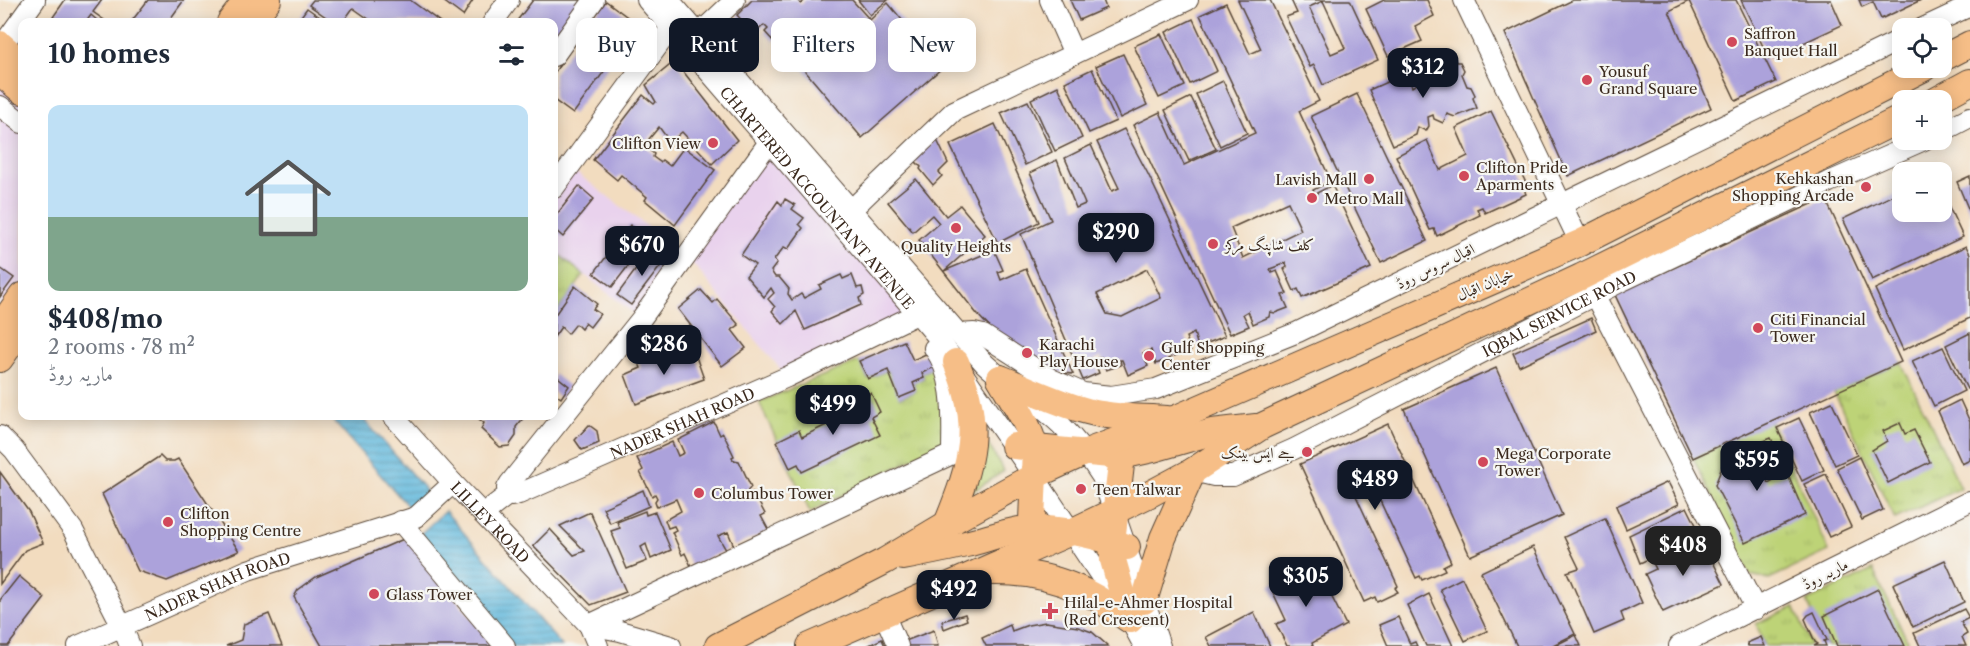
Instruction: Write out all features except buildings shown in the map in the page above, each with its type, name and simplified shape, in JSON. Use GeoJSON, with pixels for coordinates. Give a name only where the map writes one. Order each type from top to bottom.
{"type":"FeatureCollection","features":[{"type":"Feature","properties":{"kind":"main road"},"geometry":{"type":"LineString","coordinates":[[233,18],[247,0]]}},
{"type":"Feature","properties":{"kind":"main road"},"geometry":{"type":"LineString","coordinates":[[254,18],[268,0]]}},
{"type":"Feature","properties":{"kind":"main road"},"geometry":{"type":"LineString","coordinates":[[1952,53],[1970,44]]}},
{"type":"Feature","properties":{"kind":"main road"},"geometry":{"type":"LineString","coordinates":[[1,45],[18,60]]}},
{"type":"Feature","properties":{"kind":"main road"},"geometry":{"type":"LineString","coordinates":[[0,72],[18,88]]}},
{"type":"Feature","properties":{"kind":"main road","name":"خیابان اقبال"},"geometry":{"type":"LineString","coordinates":[[885,561],[1034,476],[1086,452],[1123,447],[1172,420],[1580,243],[1904,78]]}},
{"type":"Feature","properties":{"kind":"main road"},"geometry":{"type":"LineString","coordinates":[[1952,92],[1970,82]]}},
{"type":"Feature","properties":{"kind":"main road"},"geometry":{"type":"LineString","coordinates":[[810,646],[981,572],[1032,539],[1071,532],[1115,511],[1193,471],[1262,426],[1581,277],[1892,123]]}},
{"type":"Feature","properties":{"kind":"main road"},"geometry":{"type":"LineString","coordinates":[[0,327],[18,302]]}},
{"type":"Feature","properties":{"kind":"main road"},"geometry":{"type":"LineString","coordinates":[[0,359],[18,334]]}},
{"type":"Feature","properties":{"kind":"main road"},"geometry":{"type":"LineString","coordinates":[[947,524],[969,461],[962,449],[971,407],[956,362]]}},
{"type":"Feature","properties":{"kind":"main road"},"geometry":{"type":"LineString","coordinates":[[1000,378],[1066,405],[1090,412],[1112,416],[1172,420]]}},
{"type":"Feature","properties":{"kind":"main road"},"geometry":{"type":"LineString","coordinates":[[1000,378],[1024,419],[1032,438],[1024,447]]}},
{"type":"Feature","properties":{"kind":"main road"},"geometry":{"type":"LineString","coordinates":[[1137,610],[1113,560],[1120,544],[1115,511],[1123,447],[1153,449],[1212,432],[1262,426]]}},
{"type":"Feature","properties":{"kind":"main road"},"geometry":{"type":"LineString","coordinates":[[1024,447],[1086,452]]}},
{"type":"Feature","properties":{"kind":"main road"},"geometry":{"type":"LineString","coordinates":[[1024,447],[1034,476],[1032,539]]}},
{"type":"Feature","properties":{"kind":"main road"},"geometry":{"type":"LineString","coordinates":[[1137,610],[1163,538],[1193,471]]}},
{"type":"Feature","properties":{"kind":"main road"},"geometry":{"type":"LineString","coordinates":[[718,646],[885,561],[966,544],[1013,531],[1032,539]]}},
{"type":"Feature","properties":{"kind":"main road"},"geometry":{"type":"LineString","coordinates":[[1071,532],[1120,544]]}},
{"type":"Feature","properties":{"kind":"main road"},"geometry":{"type":"LineString","coordinates":[[981,572],[1031,573],[1137,610]]}},
{"type":"Feature","properties":{"kind":"street"},"geometry":{"type":"LineString","coordinates":[[21,18],[35,0]]}},
{"type":"Feature","properties":{"kind":"street"},"geometry":{"type":"LineString","coordinates":[[496,18],[509,0]]}},
{"type":"Feature","properties":{"kind":"street"},"geometry":{"type":"LineString","coordinates":[[558,50],[594,0]]}},
{"type":"Feature","properties":{"kind":"street","name":"CHARTERED ACCOUNTANT AVENUE"},"geometry":{"type":"LineString","coordinates":[[647,0],[669,26]]}},
{"type":"Feature","properties":{"kind":"street","name":"CHARTERED ACCOUNTANT AVENUE"},"geometry":{"type":"LineString","coordinates":[[669,0],[685,18]]}},
{"type":"Feature","properties":{"kind":"street"},"geometry":{"type":"LineString","coordinates":[[716,18],[735,0]]}},
{"type":"Feature","properties":{"kind":"street"},"geometry":{"type":"LineString","coordinates":[[1050,0],[1074,54]]}},
{"type":"Feature","properties":{"kind":"street"},"geometry":{"type":"LineString","coordinates":[[851,210],[954,111],[1188,0]]}},
{"type":"Feature","properties":{"kind":"street"},"geometry":{"type":"LineString","coordinates":[[1464,0],[1580,243]]}},
{"type":"Feature","properties":{"kind":"street"},"geometry":{"type":"LineString","coordinates":[[1944,18],[1970,6]]}},
{"type":"Feature","properties":{"kind":"street"},"geometry":{"type":"LineString","coordinates":[[1,45],[18,22]]}},
{"type":"Feature","properties":{"kind":"street"},"geometry":{"type":"LineString","coordinates":[[558,183],[669,31]]}},
{"type":"Feature","properties":{"kind":"street","name":"اقبال سروس روڈ"},"geometry":{"type":"LineString","coordinates":[[959,334],[983,335],[1051,379],[1083,393],[1111,396],[1147,392],[1298,332],[1892,44]]}},
{"type":"Feature","properties":{"kind":"street","name":"CHARTERED ACCOUNTANT AVENUE"},"geometry":{"type":"LineString","coordinates":[[709,72],[920,311]]}},
{"type":"Feature","properties":{"kind":"street","name":"CHARTERED ACCOUNTANT AVENUE"},"geometry":{"type":"LineString","coordinates":[[732,72],[851,210],[920,311]]}},
{"type":"Feature","properties":{"kind":"street"},"geometry":{"type":"LineString","coordinates":[[0,106],[18,120]]}},
{"type":"Feature","properties":{"kind":"street"},"geometry":{"type":"LineString","coordinates":[[1952,126],[1970,117]]}},
{"type":"Feature","properties":{"kind":"street"},"geometry":{"type":"LineString","coordinates":[[483,514],[508,494],[507,488],[510,483],[647,310],[769,142]]}},
{"type":"Feature","properties":{"kind":"street","name":"IQBAL SERVICE ROAD"},"geometry":{"type":"LineString","coordinates":[[1193,471],[1214,476],[1233,476],[1294,449],[1595,296],[1829,182],[1901,150]]}},
{"type":"Feature","properties":{"kind":"street"},"geometry":{"type":"LineString","coordinates":[[1595,296],[1756,609]]}},
{"type":"Feature","properties":{"kind":"street"},"geometry":{"type":"LineString","coordinates":[[920,311],[959,334],[1000,378],[1060,424],[1086,452],[1102,477],[1115,511]]}},
{"type":"Feature","properties":{"kind":"street"},"geometry":{"type":"LineString","coordinates":[[920,311],[956,362],[1024,447]]}},
{"type":"Feature","properties":{"kind":"street"},"geometry":{"type":"LineString","coordinates":[[589,625],[962,449],[950,386],[942,359],[920,311]]}},
{"type":"Feature","properties":{"kind":"street","name":"NADER SHAH ROAD"},"geometry":{"type":"LineString","coordinates":[[508,494],[512,496],[519,494],[787,377],[920,311]]}},
{"type":"Feature","properties":{"kind":"street","name":"LILLEY ROAD"},"geometry":{"type":"LineString","coordinates":[[397,420],[453,483],[589,625],[598,646]]}},
{"type":"Feature","properties":{"kind":"street"},"geometry":{"type":"LineString","coordinates":[[0,436],[14,450],[73,530],[130,646]]}},
{"type":"Feature","properties":{"kind":"street"},"geometry":{"type":"LineString","coordinates":[[1034,476],[1071,532],[1137,610],[1160,646]]}},
{"type":"Feature","properties":{"kind":"street","name":"NADER SHAH ROAD"},"geometry":{"type":"LineString","coordinates":[[78,646],[248,570],[416,517],[453,483]]}},
{"type":"Feature","properties":{"kind":"street","name":"ماریہ روڈ"},"geometry":{"type":"LineString","coordinates":[[1679,646],[1970,501]]}},
{"type":"Feature","properties":{"kind":"street"},"geometry":{"type":"LineString","coordinates":[[400,521],[505,646]]}},
{"type":"Feature","properties":{"kind":"street"},"geometry":{"type":"LineString","coordinates":[[1137,610],[1144,646]]}},
{"type":"Feature","properties":{"kind":"street"},"geometry":{"type":"LineString","coordinates":[[884,614],[898,646]]}},
{"type":"Feature","properties":{"kind":"street"},"geometry":{"type":"LineString","coordinates":[[589,625],[620,631],[671,646]]}},
{"type":"Feature","properties":{"kind":"shaded area"},"geometry":{"type":"Polygon","coordinates":[[[0,74],[18,90],[18,302],[0,327],[0,74]]]}},
{"type":"Feature","properties":{"kind":"shaded area"},"geometry":{"type":"Polygon","coordinates":[[[770,146],[919,313],[787,377],[687,257],[770,146]]]}},
{"type":"Feature","properties":{"kind":"shaded area"},"geometry":{"type":"Polygon","coordinates":[[[569,167],[686,256],[641,319],[558,254],[558,182],[569,167]]]}},
{"type":"Feature","properties":{"kind":"green space"},"geometry":{"type":"Polygon","coordinates":[[[558,254],[584,275],[558,311],[558,254]]]}},
{"type":"Feature","properties":{"kind":"green space"},"geometry":{"type":"Polygon","coordinates":[[[859,361],[868,379],[888,370],[900,398],[916,391],[913,383],[924,378],[922,373],[937,366],[942,380],[947,441],[810,512],[759,402],[859,361]]]}},
{"type":"Feature","properties":{"kind":"green space"},"geometry":{"type":"Polygon","coordinates":[[[1901,362],[1961,488],[1895,519],[1834,392],[1901,362]]]}},
{"type":"Feature","properties":{"kind":"green space"},"geometry":{"type":"Polygon","coordinates":[[[1770,420],[1829,551],[1769,579],[1750,575],[1693,458],[1770,420]]]}},
{"type":"Feature","properties":{"kind":"green space"},"geometry":{"type":"Polygon","coordinates":[[[980,430],[1004,471],[969,494],[980,430]]]}},
{"type":"Feature","properties":{"kind":"green space"},"geometry":{"type":"Polygon","coordinates":[[[1873,570],[1910,646],[1827,646],[1807,601],[1873,570]]]}},
{"type":"Feature","properties":{"kind":"green space"},"geometry":{"type":"Polygon","coordinates":[[[1794,607],[1811,644],[1807,646],[1765,646],[1756,624],[1794,607]]]}},
{"type":"Feature","properties":{"kind":"water"},"geometry":{"type":"Polygon","coordinates":[[[332,420],[364,420],[430,495],[411,510],[332,420]]]}},
{"type":"Feature","properties":{"kind":"water"},"geometry":{"type":"Polygon","coordinates":[[[445,511],[562,646],[512,646],[417,537],[445,511]]]}},
{"type":"Feature","properties":{"kind":"place","name":"Saffron Banquet Hall"},"geometry":{"type":"Point","coordinates":[1732,42]}},
{"type":"Feature","properties":{"kind":"place","name":"Yousuf Grand Square"},"geometry":{"type":"Point","coordinates":[1587,80]}},
{"type":"Feature","properties":{"kind":"place","name":"Clifton View"},"geometry":{"type":"Point","coordinates":[713,143]}},
{"type":"Feature","properties":{"kind":"place","name":"Clifton Pride Aparments"},"geometry":{"type":"Point","coordinates":[1464,176]}},
{"type":"Feature","properties":{"kind":"place","name":"Lavish Mall"},"geometry":{"type":"Point","coordinates":[1369,179]}},
{"type":"Feature","properties":{"kind":"place","name":"Kehkashan Shopping Arcade"},"geometry":{"type":"Point","coordinates":[1866,187]}},
{"type":"Feature","properties":{"kind":"place","name":"Metro Mall"},"geometry":{"type":"Point","coordinates":[1312,198]}},
{"type":"Feature","properties":{"kind":"place","name":"Quality Heights"},"geometry":{"type":"Point","coordinates":[956,228]}},
{"type":"Feature","properties":{"kind":"place","name":"کلف شاپنگ مرکز"},"geometry":{"type":"Point","coordinates":[1213,244]}},
{"type":"Feature","properties":{"kind":"place","name":"Citi Financial Tower"},"geometry":{"type":"Point","coordinates":[1758,328]}},
{"type":"Feature","properties":{"kind":"place","name":"Karachi Play House"},"geometry":{"type":"Point","coordinates":[1027,353]}},
{"type":"Feature","properties":{"kind":"place","name":"Gulf Shopping Center"},"geometry":{"type":"Point","coordinates":[1149,356]}},
{"type":"Feature","properties":{"kind":"place","name":"جے ایس بینک"},"geometry":{"type":"Point","coordinates":[1307,452]}},
{"type":"Feature","properties":{"kind":"place","name":"Mega Corporate Tower"},"geometry":{"type":"Point","coordinates":[1483,462]}},
{"type":"Feature","properties":{"kind":"place","name":"Teen Talwar"},"geometry":{"type":"Point","coordinates":[1081,489]}},
{"type":"Feature","properties":{"kind":"place","name":"Columbus Tower"},"geometry":{"type":"Point","coordinates":[699,493]}},
{"type":"Feature","properties":{"kind":"place","name":"Clifton Shopping Centre"},"geometry":{"type":"Point","coordinates":[168,522]}},
{"type":"Feature","properties":{"kind":"place","name":"Glass Tower"},"geometry":{"type":"Point","coordinates":[374,594]}},
{"type":"Feature","properties":{"kind":"place","name":"Hilal-e-Ahmer Hospital (Red Crescent)"},"geometry":{"type":"Point","coordinates":[1050,611]}}]}
